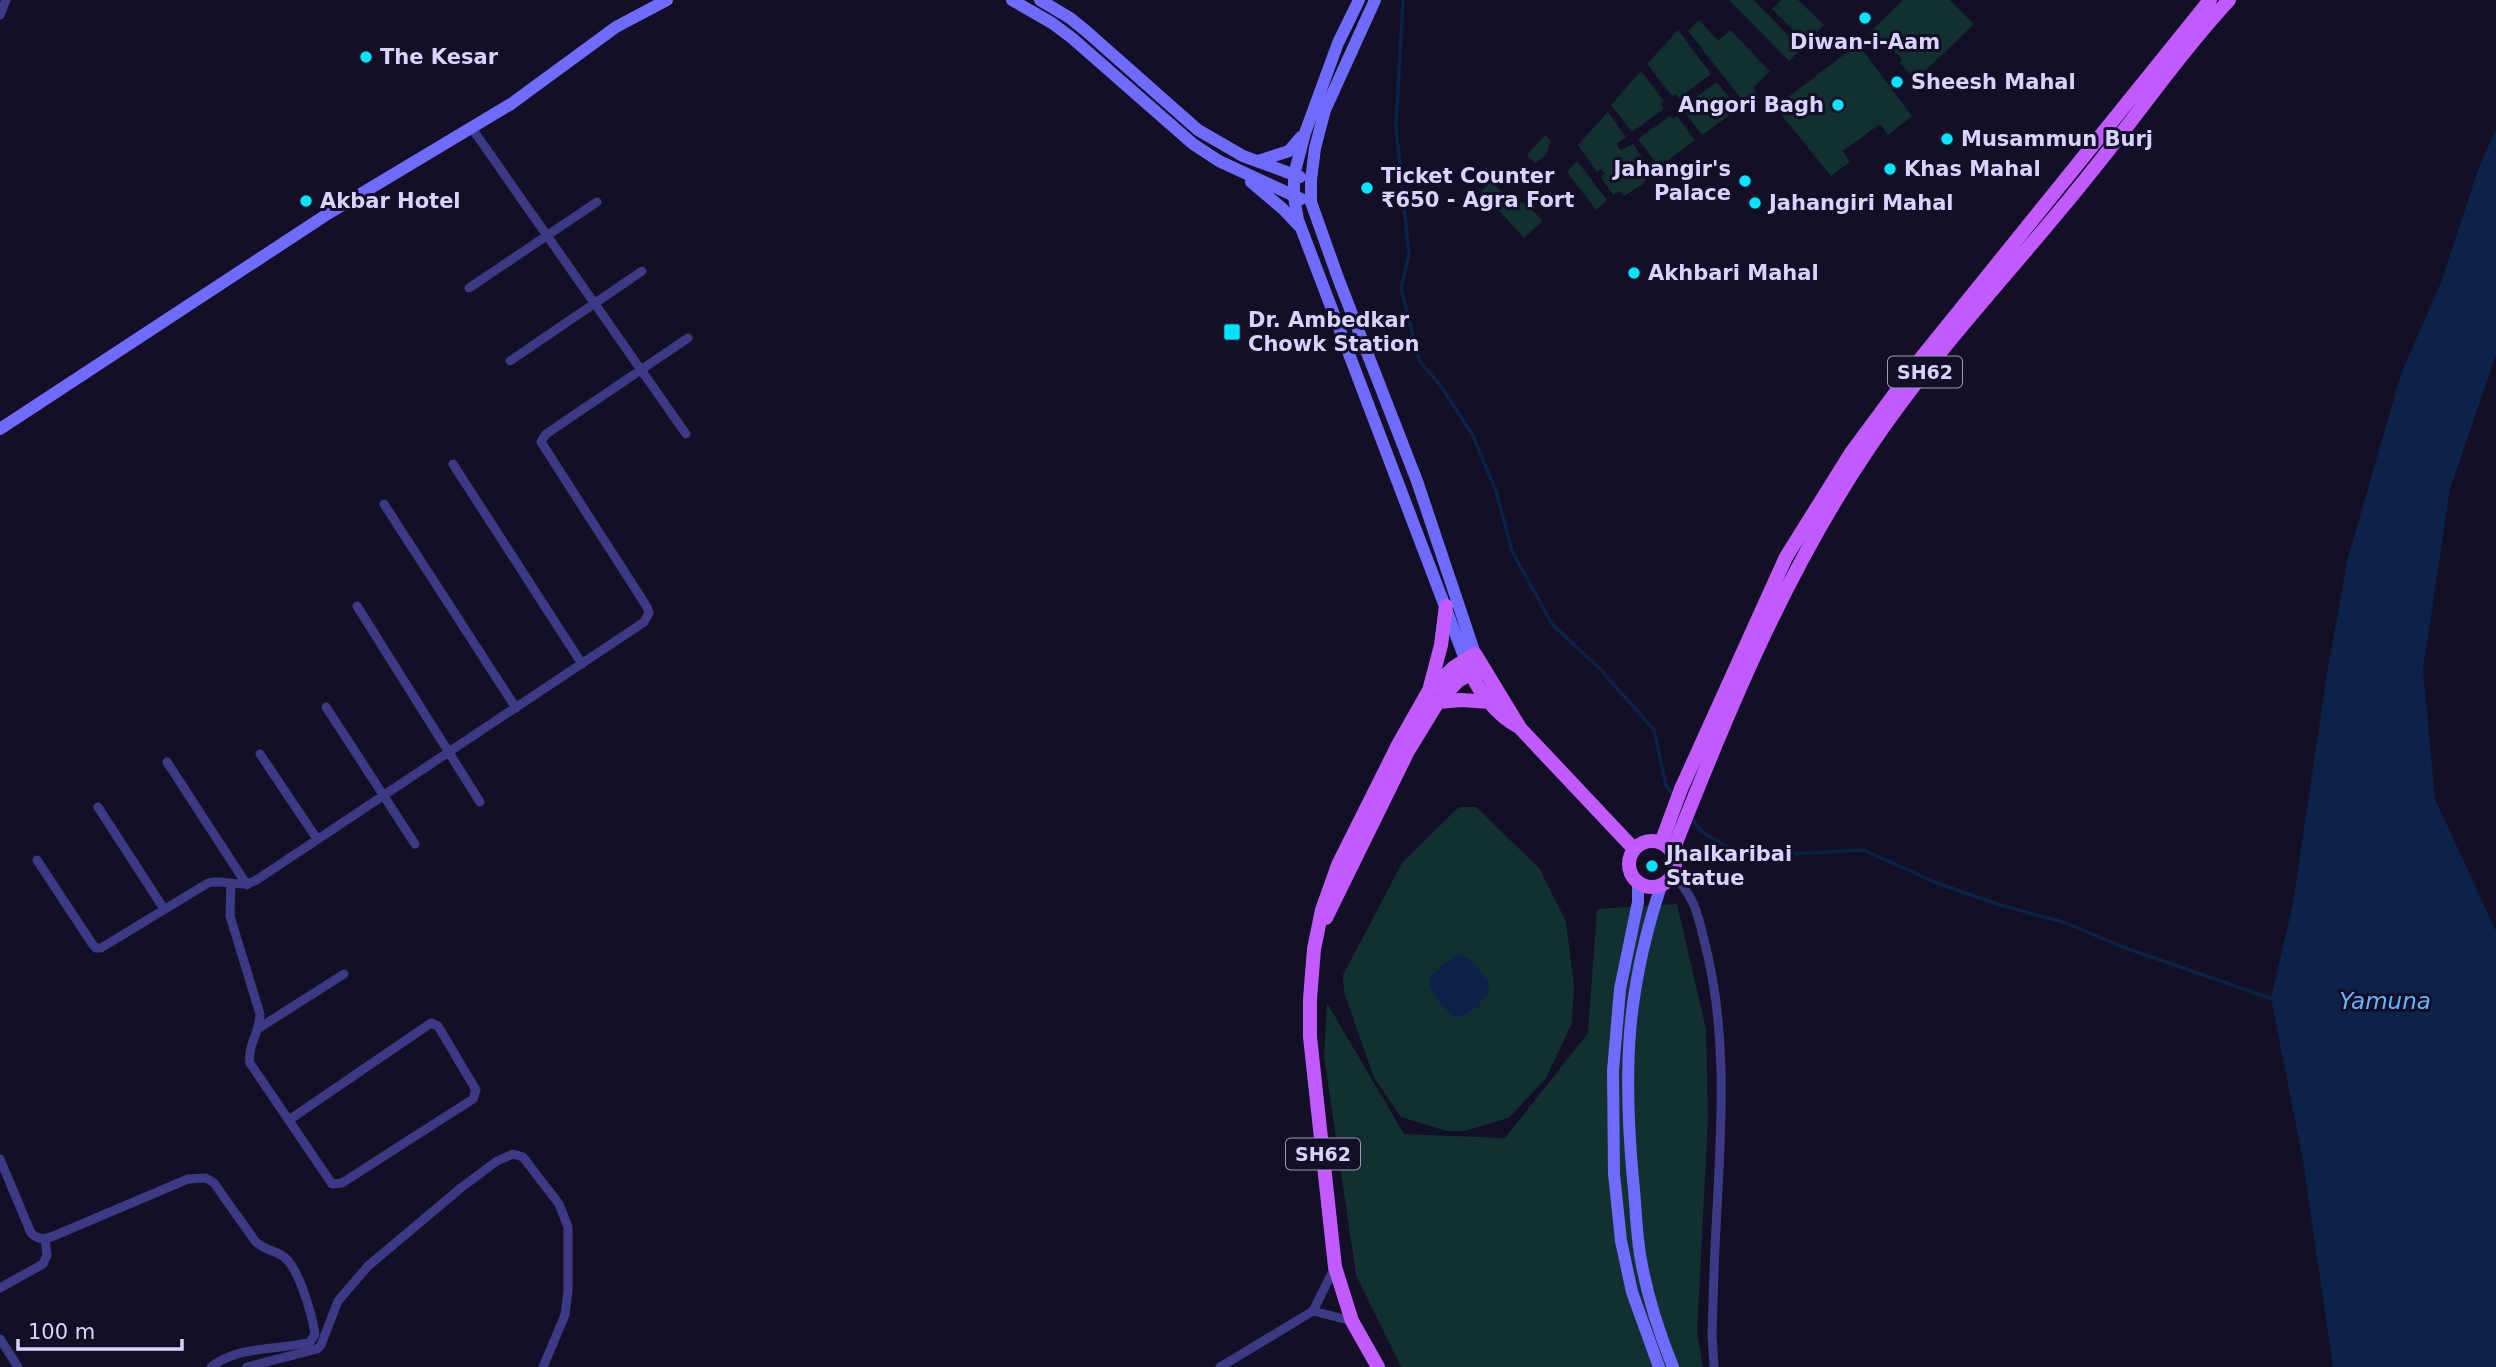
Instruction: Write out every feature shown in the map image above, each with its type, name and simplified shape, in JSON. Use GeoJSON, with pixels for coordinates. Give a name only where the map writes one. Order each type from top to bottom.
{"type":"FeatureCollection","features":[{"type":"Feature","properties":{"kind":"main road"},"geometry":{"type":"LineString","coordinates":[[0,429],[320,219],[510,104],[616,27],[667,0]]}},
{"type":"Feature","properties":{"kind":"main road"},"geometry":{"type":"LineString","coordinates":[[1012,0],[1052,23],[1094,56],[1173,128],[1219,161],[1294,197],[1311,202]]}},
{"type":"Feature","properties":{"kind":"main road"},"geometry":{"type":"LineString","coordinates":[[1040,0],[1078,24],[1198,130],[1223,146],[1311,180]]}},
{"type":"Feature","properties":{"kind":"main road"},"geometry":{"type":"LineString","coordinates":[[1359,0],[1333,55],[1305,133],[1294,175],[1294,197],[1301,229],[1446,606],[1490,702],[1508,722],[1520,728]]}},
{"type":"Feature","properties":{"kind":"main road"},"geometry":{"type":"LineString","coordinates":[[1375,0],[1325,110],[1311,180],[1311,202],[1417,481],[1473,663],[1520,728],[1634,849]]}},
{"type":"Feature","properties":{"kind":"main road","name":"SH62"},"geometry":{"type":"LineString","coordinates":[[1666,848],[1670,817],[1681,789],[1786,556],[1851,453],[1922,358],[2210,0]]}},
{"type":"Feature","properties":{"kind":"main road","name":"SH62"},"geometry":{"type":"LineString","coordinates":[[1666,848],[1680,831],[1756,655],[1810,545],[1871,444],[1944,349],[2100,161],[2193,38],[2229,0]]}},
{"type":"Feature","properties":{"kind":"main road"},"geometry":{"type":"LineString","coordinates":[[1351,17],[1364,24]]}},
{"type":"Feature","properties":{"kind":"main road"},"geometry":{"type":"LineString","coordinates":[[1257,161],[1289,151],[1305,133]]}},
{"type":"Feature","properties":{"kind":"main road"},"geometry":{"type":"LineString","coordinates":[[1236,170],[1283,209],[1301,229]]}},
{"type":"Feature","properties":{"kind":"main road"},"geometry":{"type":"LineString","coordinates":[[1446,606],[1433,697],[1490,702]]}},
{"type":"Feature","properties":{"kind":"main road","name":"SH62"},"geometry":{"type":"LineString","coordinates":[[1378,1367],[1352,1321],[1335,1267],[1310,1037],[1310,999],[1318,931],[1336,901],[1433,697],[1448,690],[1473,663]]}},
{"type":"Feature","properties":{"kind":"main road"},"geometry":{"type":"LineString","coordinates":[[1661,886],[1653,888],[1638,883],[1629,871],[1630,856],[1634,849],[1646,842],[1666,848],[1675,868],[1661,886],[1645,934],[1633,995],[1627,1060],[1627,1114],[1641,1260],[1673,1367]]}},
{"type":"Feature","properties":{"kind":"main road"},"geometry":{"type":"LineString","coordinates":[[1638,883],[1638,902],[1620,989],[1613,1071],[1614,1174],[1621,1241],[1629,1279],[1659,1367]]}},
{"type":"Feature","properties":{"kind":"street"},"geometry":{"type":"LineString","coordinates":[[0,15],[6,0]]}},
{"type":"Feature","properties":{"kind":"street"},"geometry":{"type":"LineString","coordinates":[[471,127],[686,434]]}},
{"type":"Feature","properties":{"kind":"street"},"geometry":{"type":"LineString","coordinates":[[469,288],[597,202]]}},
{"type":"Feature","properties":{"kind":"street"},"geometry":{"type":"LineString","coordinates":[[510,360],[642,271]]}},
{"type":"Feature","properties":{"kind":"street"},"geometry":{"type":"LineString","coordinates":[[37,860],[96,948],[107,946],[208,883],[215,881],[247,885],[644,622],[649,613],[647,607],[541,442],[546,434],[688,338]]}},
{"type":"Feature","properties":{"kind":"street"},"geometry":{"type":"LineString","coordinates":[[453,464],[582,664]]}},
{"type":"Feature","properties":{"kind":"street"},"geometry":{"type":"LineString","coordinates":[[384,504],[516,708]]}},
{"type":"Feature","properties":{"kind":"street"},"geometry":{"type":"LineString","coordinates":[[357,606],[480,802]]}},
{"type":"Feature","properties":{"kind":"street"},"geometry":{"type":"LineString","coordinates":[[326,707],[415,844]]}},
{"type":"Feature","properties":{"kind":"street"},"geometry":{"type":"LineString","coordinates":[[260,754],[317,839]]}},
{"type":"Feature","properties":{"kind":"street"},"geometry":{"type":"LineString","coordinates":[[167,762],[247,885]]}},
{"type":"Feature","properties":{"kind":"street"},"geometry":{"type":"LineString","coordinates":[[98,807],[164,909]]}},
{"type":"Feature","properties":{"kind":"street"},"geometry":{"type":"LineString","coordinates":[[1672,875],[1688,891],[1696,906],[1714,976],[1718,1017],[1721,1130],[1712,1335],[1714,1367]]}},
{"type":"Feature","properties":{"kind":"street"},"geometry":{"type":"LineString","coordinates":[[232,883],[230,916],[260,1014],[249,1053],[250,1063],[329,1181],[337,1185],[473,1099],[476,1090],[438,1026],[431,1023],[289,1119]]}},
{"type":"Feature","properties":{"kind":"street"},"geometry":{"type":"LineString","coordinates":[[258,1028],[344,974]]}},
{"type":"Feature","properties":{"kind":"street"},"geometry":{"type":"LineString","coordinates":[[247,1367],[317,1349],[338,1301],[368,1266],[462,1187],[497,1161],[513,1154],[523,1157],[559,1203],[568,1227],[569,1278],[565,1315],[543,1367]]}},
{"type":"Feature","properties":{"kind":"street"},"geometry":{"type":"LineString","coordinates":[[0,1159],[31,1233],[39,1239],[45,1239],[183,1180],[211,1180],[260,1246],[282,1255],[291,1265],[303,1292],[315,1334],[310,1342],[246,1352],[211,1367]]}},
{"type":"Feature","properties":{"kind":"street"},"geometry":{"type":"LineString","coordinates":[[0,1288],[43,1264],[47,1252],[45,1239]]}},
{"type":"Feature","properties":{"kind":"street"},"geometry":{"type":"LineString","coordinates":[[1220,1367],[1313,1311],[1335,1267]]}},
{"type":"Feature","properties":{"kind":"street"},"geometry":{"type":"LineString","coordinates":[[1313,1311],[1352,1321]]}},
{"type":"Feature","properties":{"kind":"street"},"geometry":{"type":"LineString","coordinates":[[0,1339],[18,1367]]}},
{"type":"Feature","properties":{"kind":"green space"},"geometry":{"type":"Polygon","coordinates":[[[1729,0],[1754,0],[1801,49],[1789,61],[1729,0]]]}},
{"type":"Feature","properties":{"kind":"green space"},"geometry":{"type":"Polygon","coordinates":[[[1781,0],[1798,0],[1824,25],[1806,43],[1772,9],[1781,0]]]}},
{"type":"Feature","properties":{"kind":"green space"},"geometry":{"type":"Polygon","coordinates":[[[1903,0],[1950,0],[1974,24],[1916,80],[1900,63],[1902,59],[1893,50],[1890,53],[1869,33],[1903,0]]]}},
{"type":"Feature","properties":{"kind":"green space"},"geometry":{"type":"Polygon","coordinates":[[[1699,20],[1718,41],[1730,30],[1770,71],[1753,88],[1758,95],[1746,105],[1688,31],[1699,20]]]}},
{"type":"Feature","properties":{"kind":"green space"},"geometry":{"type":"Polygon","coordinates":[[[1678,30],[1711,74],[1679,98],[1676,94],[1672,96],[1647,64],[1678,30]]]}},
{"type":"Feature","properties":{"kind":"green space"},"geometry":{"type":"Polygon","coordinates":[[[1858,44],[1912,116],[1888,135],[1880,124],[1843,151],[1850,162],[1831,176],[1775,107],[1858,44]]]}},
{"type":"Feature","properties":{"kind":"green space"},"geometry":{"type":"Polygon","coordinates":[[[1641,71],[1664,101],[1661,104],[1664,109],[1632,132],[1611,105],[1641,71]]]}},
{"type":"Feature","properties":{"kind":"green space"},"geometry":{"type":"Polygon","coordinates":[[[1717,82],[1738,109],[1702,135],[1684,111],[1687,109],[1685,105],[1717,82]]]}},
{"type":"Feature","properties":{"kind":"green space"},"geometry":{"type":"Polygon","coordinates":[[[1608,112],[1626,137],[1617,144],[1620,150],[1633,144],[1651,171],[1643,184],[1624,196],[1620,191],[1613,195],[1601,177],[1605,174],[1601,169],[1597,172],[1578,145],[1608,112]]]}},
{"type":"Feature","properties":{"kind":"green space"},"geometry":{"type":"Polygon","coordinates":[[[1670,116],[1673,119],[1677,116],[1695,140],[1659,167],[1638,139],[1670,116]]]}},
{"type":"Feature","properties":{"kind":"green space"},"geometry":{"type":"Polygon","coordinates":[[[1545,135],[1551,141],[1546,155],[1535,163],[1527,155],[1545,135]]]}},
{"type":"Feature","properties":{"kind":"green space"},"geometry":{"type":"Polygon","coordinates":[[[1577,161],[1607,200],[1596,210],[1567,172],[1577,161]]]}},
{"type":"Feature","properties":{"kind":"green space"},"geometry":{"type":"Polygon","coordinates":[[[1491,182],[1504,194],[1527,205],[1543,221],[1524,238],[1481,191],[1491,182]]]}},
{"type":"Feature","properties":{"kind":"green space"},"geometry":{"type":"Polygon","coordinates":[[[1459,807],[1476,807],[1539,868],[1566,921],[1574,986],[1572,1023],[1546,1078],[1509,1118],[1464,1131],[1447,1131],[1401,1117],[1374,1078],[1344,992],[1343,975],[1402,863],[1459,807]]]}},
{"type":"Feature","properties":{"kind":"green space"},"geometry":{"type":"Polygon","coordinates":[[[1677,904],[1706,1029],[1708,1119],[1697,1332],[1703,1367],[1401,1367],[1356,1275],[1324,1056],[1327,1003],[1404,1134],[1505,1138],[1588,1033],[1597,909],[1677,904]]]}},
{"type":"Feature","properties":{"kind":"water","name":"Yamuna"},"geometry":{"type":"Polygon","coordinates":[[[2496,129],[2496,355],[2450,489],[2423,669],[2435,799],[2496,931],[2496,1367],[2333,1367],[2303,1161],[2271,998],[2293,903],[2327,674],[2347,561],[2401,374],[2441,282],[2478,170],[2496,129]]]}},
{"type":"Feature","properties":{"kind":"water"},"geometry":{"type":"Polygon","coordinates":[[[1461,955],[1479,967],[1488,981],[1490,992],[1479,1007],[1457,1017],[1439,1005],[1429,981],[1440,965],[1461,955]]]}},
{"type":"Feature","properties":{"kind":"waterway"},"geometry":{"type":"LineString","coordinates":[[1403,0],[1396,126],[1409,255],[1401,288],[1419,360],[1443,389],[1473,436],[1496,491],[1512,551],[1552,624],[1601,670],[1654,730],[1666,786],[1674,796]]}},
{"type":"Feature","properties":{"kind":"waterway"},"geometry":{"type":"LineString","coordinates":[[1692,819],[1702,832],[1726,846],[1758,856],[1864,850],[1937,883],[2000,905],[2066,923],[2120,946],[2275,1000]]}},
{"type":"Feature","properties":{"kind":"place","name":"Diwan-i-Aam"},"geometry":{"type":"Point","coordinates":[1865,18]}},
{"type":"Feature","properties":{"kind":"place","name":"The Kesar"},"geometry":{"type":"Point","coordinates":[366,57]}},
{"type":"Feature","properties":{"kind":"place","name":"Sheesh Mahal"},"geometry":{"type":"Point","coordinates":[1897,82]}},
{"type":"Feature","properties":{"kind":"place","name":"Angori Bagh"},"geometry":{"type":"Point","coordinates":[1838,105]}},
{"type":"Feature","properties":{"kind":"place","name":"Musammun Burj"},"geometry":{"type":"Point","coordinates":[1947,139]}},
{"type":"Feature","properties":{"kind":"place","name":"Khas Mahal"},"geometry":{"type":"Point","coordinates":[1890,169]}},
{"type":"Feature","properties":{"kind":"place","name":"Jahangir's Palace"},"geometry":{"type":"Point","coordinates":[1745,181]}},
{"type":"Feature","properties":{"kind":"place","name":"Ticket Counter ₹650 - Agra Fort"},"geometry":{"type":"Point","coordinates":[1367,188]}},
{"type":"Feature","properties":{"kind":"place","name":"Akbar Hotel"},"geometry":{"type":"Point","coordinates":[306,201]}},
{"type":"Feature","properties":{"kind":"place","name":"Jahangiri Mahal"},"geometry":{"type":"Point","coordinates":[1755,203]}},
{"type":"Feature","properties":{"kind":"place","name":"Akhbari Mahal"},"geometry":{"type":"Point","coordinates":[1634,273]}},
{"type":"Feature","properties":{"kind":"place","name":"Dr. Ambedkar Chowk Station"},"geometry":{"type":"Point","coordinates":[1232,332]}},
{"type":"Feature","properties":{"kind":"place","name":"Jhalkaribai Statue"},"geometry":{"type":"Point","coordinates":[1652,866]}}]}
